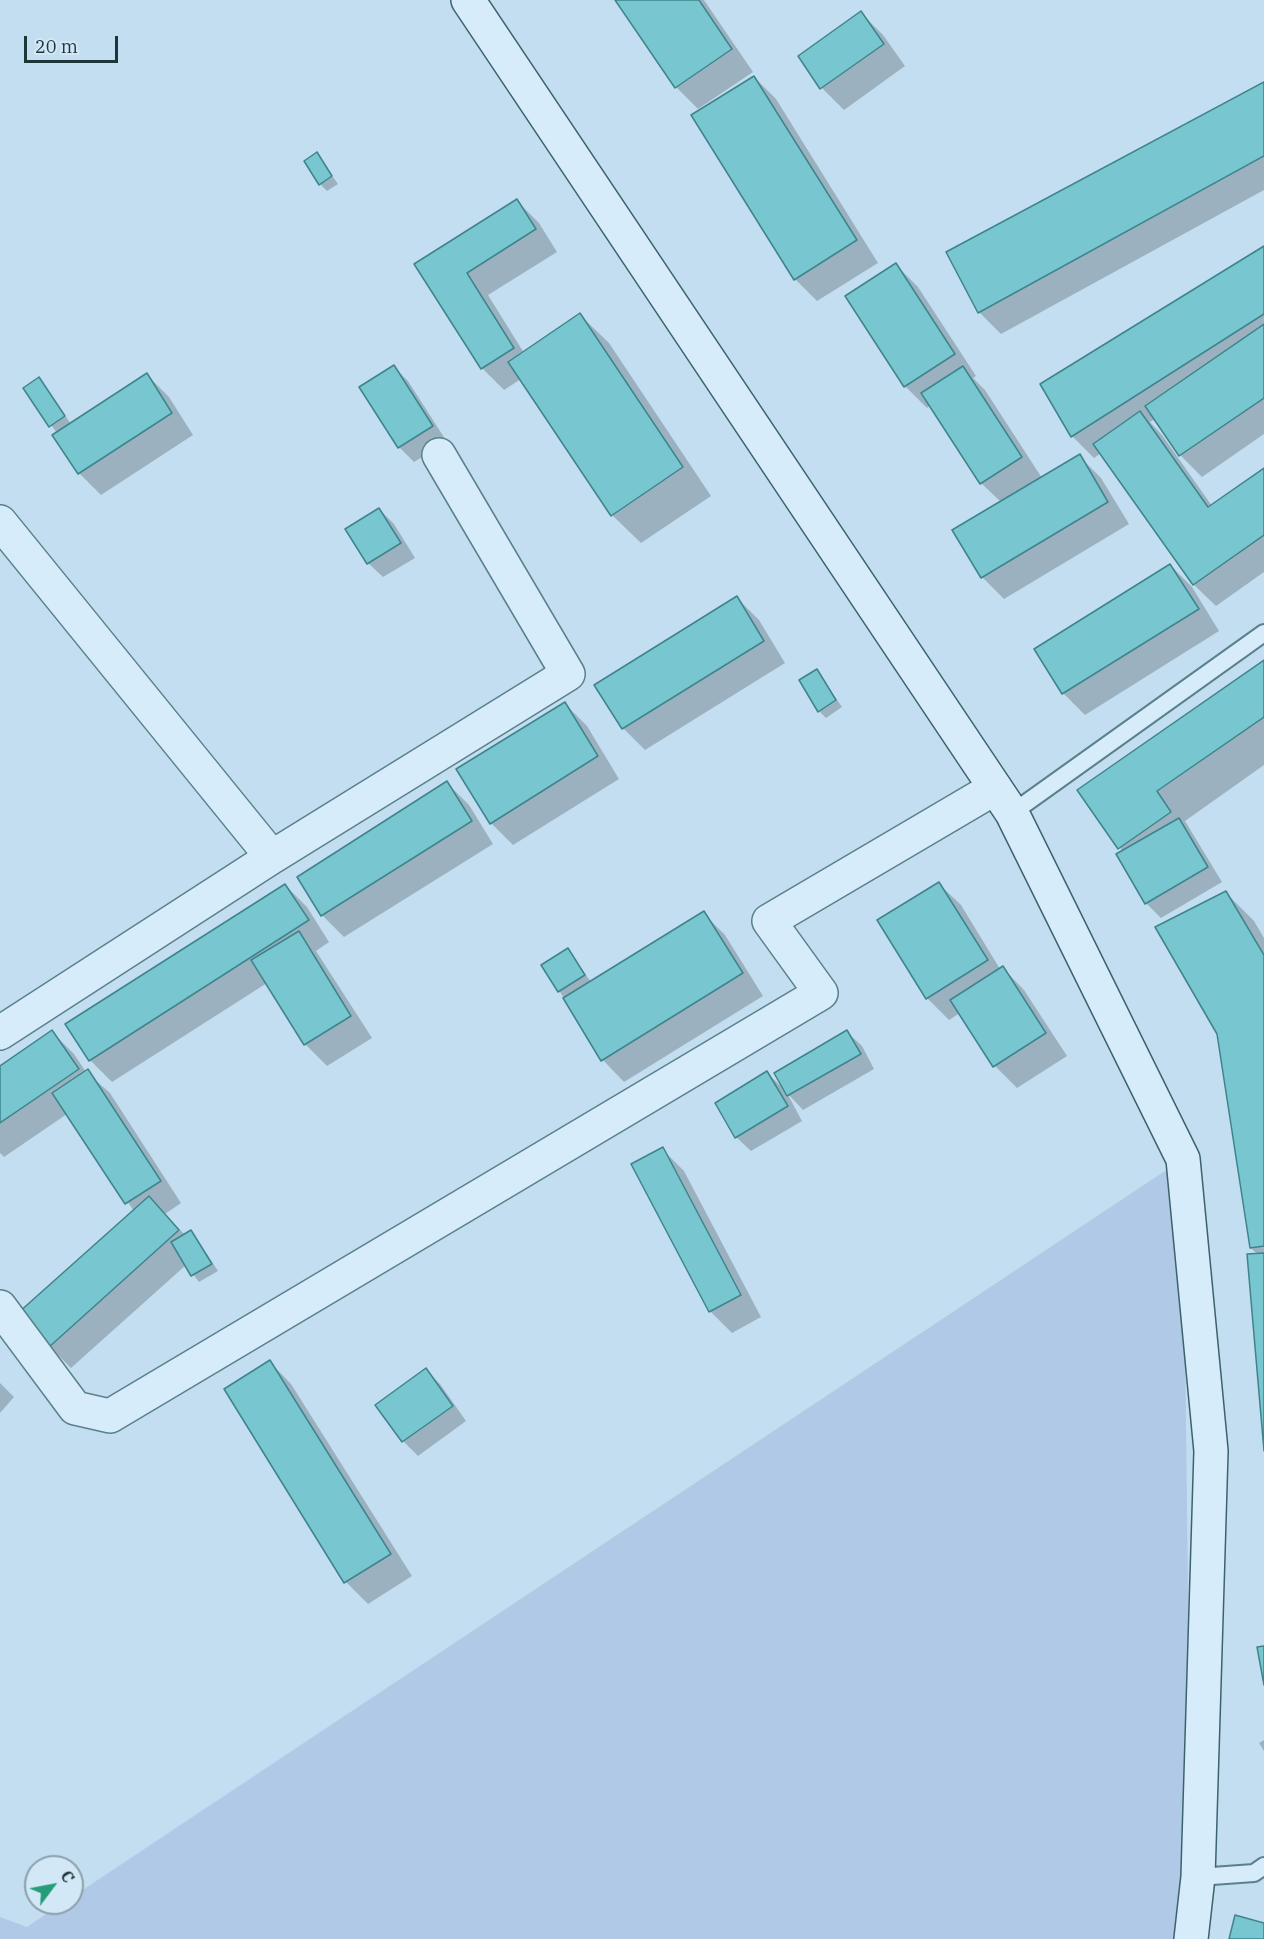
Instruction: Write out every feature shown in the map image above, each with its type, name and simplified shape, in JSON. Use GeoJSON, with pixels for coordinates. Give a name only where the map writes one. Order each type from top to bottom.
{"type":"FeatureCollection","features":[{"type":"Feature","properties":{"kind":"street"},"geometry":{"type":"LineString","coordinates":[[468,0],[1004,800],[1183,1159],[1211,1451],[1198,1877],[1191,1939]]}},
{"type":"Feature","properties":{"kind":"street"},"geometry":{"type":"LineString","coordinates":[[0,1033],[272,857],[568,675],[438,455]]}},
{"type":"Feature","properties":{"kind":"street"},"geometry":{"type":"LineString","coordinates":[[0,522],[272,857]]}},
{"type":"Feature","properties":{"kind":"street"},"geometry":{"type":"LineString","coordinates":[[0,1307],[75,1408],[110,1416],[821,993],[769,921],[1004,800]]}},
{"type":"Feature","properties":{"kind":"lane"},"geometry":{"type":"LineString","coordinates":[[1004,800],[1264,633]]}},
{"type":"Feature","properties":{"kind":"lane"},"geometry":{"type":"LineString","coordinates":[[1198,1877],[1254,1873],[1264,1866]]}},
{"type":"Feature","properties":{"kind":"shaded area"},"geometry":{"type":"Polygon","coordinates":[[[1183,1159],[1192,1939],[0,1939],[0,1917],[27,1927],[44,1915],[84,1915],[84,1889],[1183,1159]]]}},
{"type":"Feature","properties":{"kind":"building"},"geometry":{"type":"Polygon","coordinates":[[[615,0],[699,0],[732,49],[675,88],[615,0]]]}},
{"type":"Feature","properties":{"kind":"building"},"geometry":{"type":"Polygon","coordinates":[[[861,11],[884,44],[820,89],[798,56],[861,11]]]}},
{"type":"Feature","properties":{"kind":"building"},"geometry":{"type":"Polygon","coordinates":[[[754,76],[857,240],[794,280],[691,115],[754,76]]]}},
{"type":"Feature","properties":{"kind":"building"},"geometry":{"type":"Polygon","coordinates":[[[1264,82],[1264,156],[978,313],[946,252],[1264,82]]]}},
{"type":"Feature","properties":{"kind":"building"},"geometry":{"type":"Polygon","coordinates":[[[317,152],[332,176],[319,185],[304,161],[317,152]]]}},
{"type":"Feature","properties":{"kind":"building"},"geometry":{"type":"Polygon","coordinates":[[[517,199],[536,229],[467,273],[514,348],[481,369],[414,264],[517,199]]]}},
{"type":"Feature","properties":{"kind":"building"},"geometry":{"type":"Polygon","coordinates":[[[1264,246],[1264,314],[1071,437],[1040,384],[1264,246]]]}},
{"type":"Feature","properties":{"kind":"building"},"geometry":{"type":"Polygon","coordinates":[[[896,263],[955,354],[904,387],[845,296],[896,263]]]}},
{"type":"Feature","properties":{"kind":"building"},"geometry":{"type":"Polygon","coordinates":[[[580,313],[683,467],[611,516],[508,362],[580,313]]]}},
{"type":"Feature","properties":{"kind":"building"},"geometry":{"type":"Polygon","coordinates":[[[1264,324],[1264,398],[1179,456],[1145,406],[1264,324]]]}},
{"type":"Feature","properties":{"kind":"building"},"geometry":{"type":"Polygon","coordinates":[[[394,365],[433,426],[398,448],[359,387],[394,365]]]}},
{"type":"Feature","properties":{"kind":"building"},"geometry":{"type":"Polygon","coordinates":[[[963,366],[1022,457],[980,484],[921,393],[963,366]]]}},
{"type":"Feature","properties":{"kind":"building"},"geometry":{"type":"Polygon","coordinates":[[[147,373],[172,413],[78,474],[52,435],[147,373]]]}},
{"type":"Feature","properties":{"kind":"building"},"geometry":{"type":"Polygon","coordinates":[[[39,377],[65,416],[49,427],[23,388],[39,377]]]}},
{"type":"Feature","properties":{"kind":"building"},"geometry":{"type":"Polygon","coordinates":[[[1140,411],[1208,507],[1264,468],[1264,535],[1193,585],[1093,444],[1140,411]]]}},
{"type":"Feature","properties":{"kind":"building"},"geometry":{"type":"Polygon","coordinates":[[[1080,454],[1108,502],[981,578],[952,530],[1080,454]]]}},
{"type":"Feature","properties":{"kind":"building"},"geometry":{"type":"Polygon","coordinates":[[[379,508],[401,543],[367,564],[345,529],[379,508]]]}},
{"type":"Feature","properties":{"kind":"building"},"geometry":{"type":"Polygon","coordinates":[[[1170,564],[1199,609],[1062,694],[1034,649],[1170,564]]]}},
{"type":"Feature","properties":{"kind":"building"},"geometry":{"type":"Polygon","coordinates":[[[737,596],[764,641],[622,729],[594,685],[737,596]]]}},
{"type":"Feature","properties":{"kind":"building"},"geometry":{"type":"Polygon","coordinates":[[[1264,660],[1264,717],[1157,791],[1171,812],[1118,849],[1077,790],[1264,660]]]}},
{"type":"Feature","properties":{"kind":"building"},"geometry":{"type":"Polygon","coordinates":[[[817,669],[836,700],[818,712],[799,680],[817,669]]]}},
{"type":"Feature","properties":{"kind":"building"},"geometry":{"type":"Polygon","coordinates":[[[565,702],[598,756],[490,824],[456,769],[565,702]]]}},
{"type":"Feature","properties":{"kind":"building"},"geometry":{"type":"Polygon","coordinates":[[[447,781],[472,821],[321,916],[297,877],[447,781]]]}},
{"type":"Feature","properties":{"kind":"building"},"geometry":{"type":"Polygon","coordinates":[[[1179,818],[1208,867],[1145,904],[1116,854],[1179,818]]]}},
{"type":"Feature","properties":{"kind":"building"},"geometry":{"type":"Polygon","coordinates":[[[939,882],[988,960],[926,999],[877,920],[939,882]]]}},
{"type":"Feature","properties":{"kind":"building"},"geometry":{"type":"Polygon","coordinates":[[[285,884],[309,920],[89,1061],[65,1024],[285,884]]]}},
{"type":"Feature","properties":{"kind":"building"},"geometry":{"type":"Polygon","coordinates":[[[1226,891],[1264,955],[1264,1246],[1250,1248],[1217,1034],[1155,927],[1226,891]]]}},
{"type":"Feature","properties":{"kind":"building"},"geometry":{"type":"Polygon","coordinates":[[[704,911],[743,973],[601,1061],[563,998],[704,911]]]}},
{"type":"Feature","properties":{"kind":"building"},"geometry":{"type":"Polygon","coordinates":[[[299,931],[351,1016],[304,1045],[251,960],[299,931]]]}},
{"type":"Feature","properties":{"kind":"building"},"geometry":{"type":"Polygon","coordinates":[[[568,948],[585,975],[558,992],[541,965],[568,948]]]}},
{"type":"Feature","properties":{"kind":"building"},"geometry":{"type":"Polygon","coordinates":[[[1003,966],[1046,1033],[993,1067],[950,1000],[1003,966]]]}},
{"type":"Feature","properties":{"kind":"building"},"geometry":{"type":"Polygon","coordinates":[[[52,1030],[79,1069],[0,1123],[0,1066],[52,1030]]]}},
{"type":"Feature","properties":{"kind":"building"},"geometry":{"type":"Polygon","coordinates":[[[847,1030],[861,1054],[787,1096],[774,1073],[847,1030]]]}},
{"type":"Feature","properties":{"kind":"building"},"geometry":{"type":"Polygon","coordinates":[[[88,1069],[161,1181],[125,1204],[52,1093],[88,1069]]]}},
{"type":"Feature","properties":{"kind":"building"},"geometry":{"type":"Polygon","coordinates":[[[767,1071],[788,1106],[735,1138],[715,1103],[767,1071]]]}},
{"type":"Feature","properties":{"kind":"building"},"geometry":{"type":"Polygon","coordinates":[[[663,1147],[741,1295],[709,1312],[631,1164],[663,1147]]]}},
{"type":"Feature","properties":{"kind":"building"},"geometry":{"type":"Polygon","coordinates":[[[149,1196],[179,1230],[48,1348],[18,1313],[149,1196]]]}},
{"type":"Feature","properties":{"kind":"building"},"geometry":{"type":"Polygon","coordinates":[[[191,1230],[212,1264],[191,1276],[171,1242],[191,1230]]]}},
{"type":"Feature","properties":{"kind":"building"},"geometry":{"type":"Polygon","coordinates":[[[1264,1253],[1264,1451],[1247,1254],[1264,1253]]]}},
{"type":"Feature","properties":{"kind":"building"},"geometry":{"type":"Polygon","coordinates":[[[270,1360],[391,1554],[344,1583],[224,1389],[270,1360]]]}},
{"type":"Feature","properties":{"kind":"building"},"geometry":{"type":"Polygon","coordinates":[[[426,1368],[453,1406],[402,1442],[375,1405],[426,1368]]]}},
{"type":"Feature","properties":{"kind":"building"},"geometry":{"type":"Polygon","coordinates":[[[1264,1646],[1264,1685],[1257,1647],[1264,1646]]]}},
{"type":"Feature","properties":{"kind":"building"},"geometry":{"type":"Polygon","coordinates":[[[1235,1915],[1264,1923],[1264,1939],[1229,1939],[1235,1915]]]}}]}
